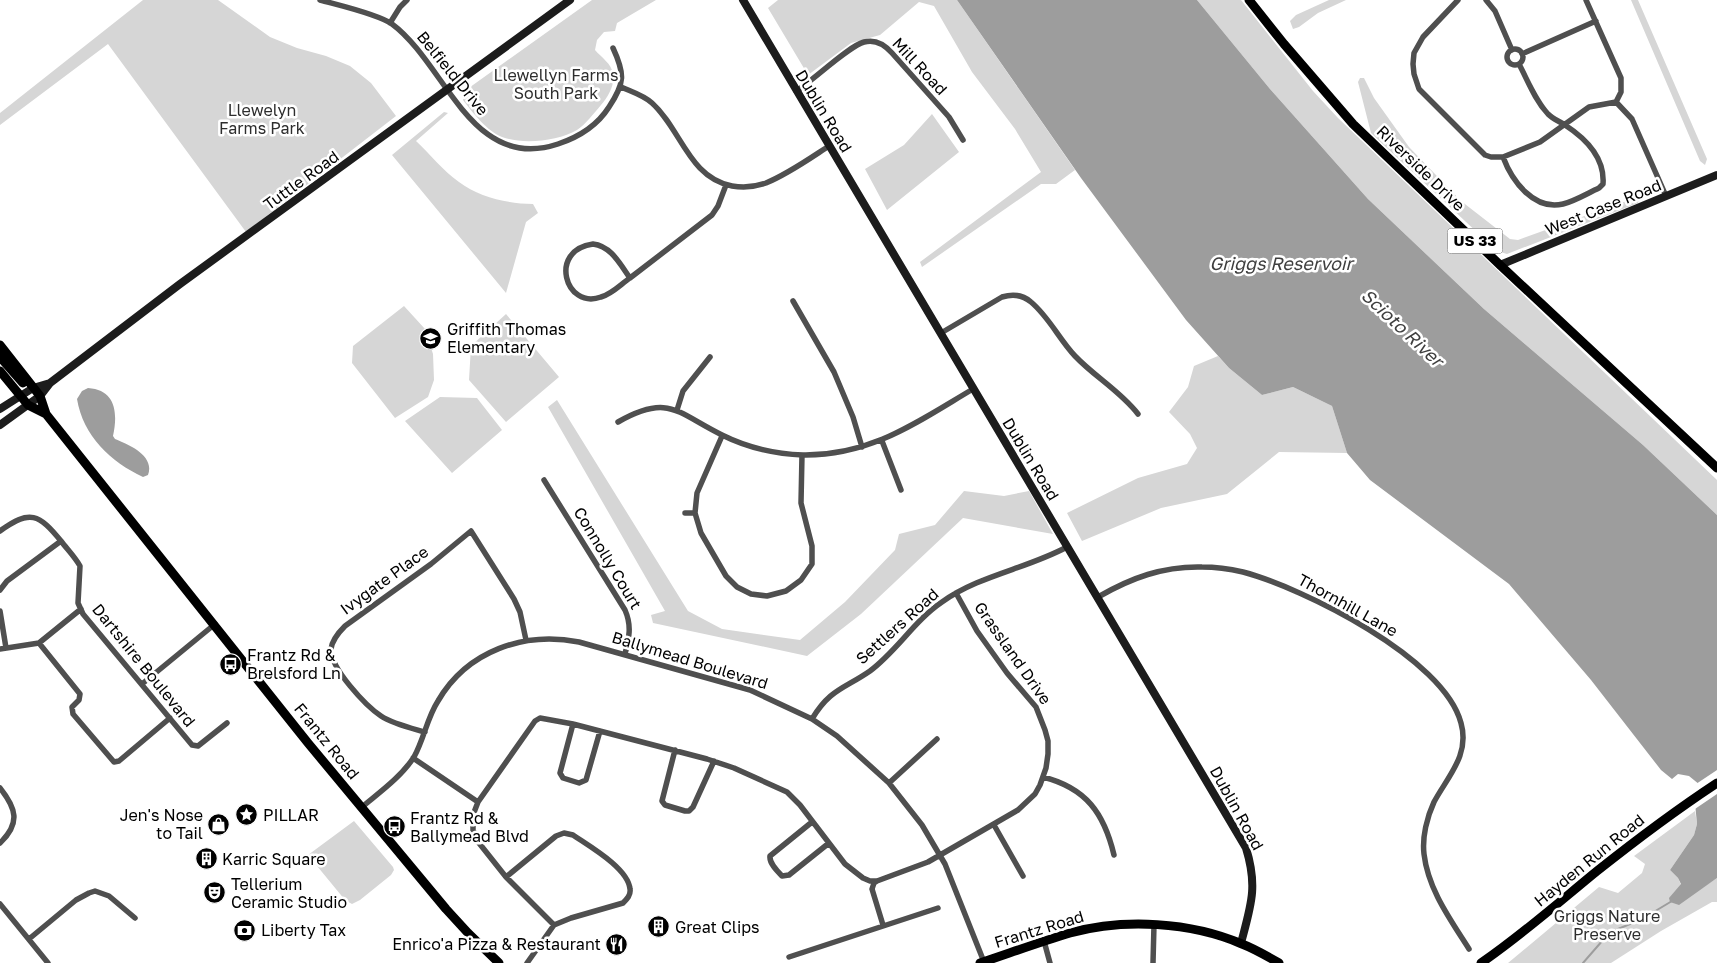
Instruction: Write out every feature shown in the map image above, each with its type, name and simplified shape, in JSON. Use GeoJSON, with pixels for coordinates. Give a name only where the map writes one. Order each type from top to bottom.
{"type":"FeatureCollection","features":[{"type":"Feature","properties":{"kind":"main road","name":"Tuttle Road"},"geometry":{"type":"LineString","coordinates":[[50,383],[180,284],[570,0]]}},
{"type":"Feature","properties":{"kind":"main road","name":"Dublin Road"},"geometry":{"type":"LineString","coordinates":[[743,0],[1246,848],[1251,862],[1253,890],[1241,943]]}},
{"type":"Feature","properties":{"kind":"main road","name":"Riverside Drive"},"geometry":{"type":"LineString","coordinates":[[1249,0],[1353,124],[1500,265],[1717,468]]}},
{"type":"Feature","properties":{"kind":"main road","name":"West Case Road"},"geometry":{"type":"LineString","coordinates":[[1500,265],[1717,175]]}},
{"type":"Feature","properties":{"kind":"main road"},"geometry":{"type":"LineString","coordinates":[[0,345],[31,389]]}},
{"type":"Feature","properties":{"kind":"main road"},"geometry":{"type":"LineString","coordinates":[[0,357],[40,396]]}},
{"type":"Feature","properties":{"kind":"main road","name":"Frantz Road"},"geometry":{"type":"LineString","coordinates":[[0,371],[28,406],[46,414]]}},
{"type":"Feature","properties":{"kind":"main road"},"geometry":{"type":"LineString","coordinates":[[0,409],[31,389],[50,383]]}},
{"type":"Feature","properties":{"kind":"main road"},"geometry":{"type":"LineString","coordinates":[[0,425],[40,396],[50,383]]}},
{"type":"Feature","properties":{"kind":"main road","name":"Frantz Road"},"geometry":{"type":"LineString","coordinates":[[40,396],[46,414],[308,743],[462,927],[499,963]]}},
{"type":"Feature","properties":{"kind":"main road","name":"Hayden Run Road"},"geometry":{"type":"LineString","coordinates":[[1481,963],[1518,936],[1669,816],[1717,783]]}},
{"type":"Feature","properties":{"kind":"main road","name":"Frantz Road"},"geometry":{"type":"LineString","coordinates":[[982,962],[1072,933],[1098,928],[1154,925],[1208,932],[1241,943],[1279,963]]}},
{"type":"Feature","properties":{"kind":"street","name":"Belfield Drive"},"geometry":{"type":"LineString","coordinates":[[320,0],[390,23],[416,47],[480,129],[500,142],[527,148],[545,147],[580,135],[600,120],[621,88]]}},
{"type":"Feature","properties":{"kind":"street"},"geometry":{"type":"LineString","coordinates":[[390,23],[407,0]]}},
{"type":"Feature","properties":{"kind":"street"},"geometry":{"type":"LineString","coordinates":[[1458,0],[1423,37],[1414,53],[1414,74],[1419,89],[1485,154],[1491,157],[1503,157],[1540,142],[1589,107],[1616,102]]}},
{"type":"Feature","properties":{"kind":"street"},"geometry":{"type":"LineString","coordinates":[[1486,0],[1496,11],[1512,50]]}},
{"type":"Feature","properties":{"kind":"street"},"geometry":{"type":"LineString","coordinates":[[1586,0],[1621,78],[1621,92],[1616,102]]}},
{"type":"Feature","properties":{"kind":"street"},"geometry":{"type":"LineString","coordinates":[[1522,54],[1596,21]]}},
{"type":"Feature","properties":{"kind":"street","name":"Mill Road"},"geometry":{"type":"LineString","coordinates":[[796,91],[853,47],[864,42],[877,42],[892,53],[949,117],[963,140]]}},
{"type":"Feature","properties":{"kind":"street"},"geometry":{"type":"LineString","coordinates":[[613,48],[621,64],[621,88],[638,94],[653,104],[667,120],[696,165],[714,180],[738,187],[764,183],[778,178],[829,146]]}},
{"type":"Feature","properties":{"kind":"street"},"geometry":{"type":"LineString","coordinates":[[1512,50],[1520,50],[1523,58],[1519,64]]}},
{"type":"Feature","properties":{"kind":"street"},"geometry":{"type":"LineString","coordinates":[[1512,50],[1509,53],[1508,60],[1511,63],[1519,64]]}},
{"type":"Feature","properties":{"kind":"street"},"geometry":{"type":"LineString","coordinates":[[1503,157],[1508,170],[1524,192],[1540,203],[1564,204],[1599,188],[1603,184],[1602,171],[1593,149],[1578,134],[1552,118],[1543,107],[1519,64]]}},
{"type":"Feature","properties":{"kind":"street"},"geometry":{"type":"LineString","coordinates":[[1616,102],[1632,119],[1666,196]]}},
{"type":"Feature","properties":{"kind":"street"},"geometry":{"type":"LineString","coordinates":[[630,278],[614,256],[599,245],[579,248],[573,253],[566,266],[565,273],[570,286],[580,296],[587,298],[602,297],[630,278],[712,216],[726,184]]}},
{"type":"Feature","properties":{"kind":"street"},"geometry":{"type":"LineString","coordinates":[[941,333],[1002,297],[1013,295],[1023,297],[1043,314],[1073,354],[1122,395],[1138,414]]}},
{"type":"Feature","properties":{"kind":"street"},"geometry":{"type":"LineString","coordinates":[[793,301],[834,372],[853,416],[862,447]]}},
{"type":"Feature","properties":{"kind":"street"},"geometry":{"type":"LineString","coordinates":[[677,410],[683,391],[710,357]]}},
{"type":"Feature","properties":{"kind":"street"},"geometry":{"type":"LineString","coordinates":[[618,422],[646,409],[666,408],[677,410],[722,436],[751,446],[802,455],[840,452],[882,441],[973,389]]}},
{"type":"Feature","properties":{"kind":"street"},"geometry":{"type":"LineString","coordinates":[[722,436],[697,493],[695,513],[707,546],[730,582],[743,591],[759,596],[773,595],[786,591],[801,580],[812,564],[813,554],[802,503],[802,455]]}},
{"type":"Feature","properties":{"kind":"street"},"geometry":{"type":"LineString","coordinates":[[882,441],[901,490]]}},
{"type":"Feature","properties":{"kind":"street","name":"Connolly Court"},"geometry":{"type":"LineString","coordinates":[[544,480],[625,610],[630,621],[630,632],[625,654]]}},
{"type":"Feature","properties":{"kind":"street"},"geometry":{"type":"LineString","coordinates":[[685,513],[695,513]]}},
{"type":"Feature","properties":{"kind":"street","name":"Dartshire Boulevard"},"geometry":{"type":"LineString","coordinates":[[0,531],[22,517],[33,517],[48,525],[80,566],[78,596],[81,609],[192,745],[196,747],[227,723]]}},
{"type":"Feature","properties":{"kind":"street","name":"Ivygate Place"},"geometry":{"type":"LineString","coordinates":[[425,732],[382,718],[364,703],[334,664],[331,649],[336,636],[345,626],[431,564],[471,531],[514,599],[520,612],[526,640]]}},
{"type":"Feature","properties":{"kind":"street"},"geometry":{"type":"LineString","coordinates":[[0,590],[7,581],[61,541]]}},
{"type":"Feature","properties":{"kind":"street","name":"Settlers Road"},"geometry":{"type":"LineString","coordinates":[[812,719],[827,698],[869,671],[887,656],[927,614],[956,594],[983,579],[1036,562],[1067,547]]}},
{"type":"Feature","properties":{"kind":"street","name":"Thornhill Lane"},"geometry":{"type":"LineString","coordinates":[[1098,597],[1130,579],[1165,570],[1201,567],[1240,572],[1281,585],[1344,615],[1374,632],[1415,662],[1443,691],[1454,706],[1461,723],[1463,741],[1459,760],[1434,804],[1426,826],[1424,853],[1432,885],[1469,949]]}},
{"type":"Feature","properties":{"kind":"street","name":"Grassland Drive"},"geometry":{"type":"LineString","coordinates":[[877,881],[941,856],[1018,810],[1040,786],[1043,777],[1048,754],[1048,742],[1036,707],[1007,673],[977,631],[956,594]]}},
{"type":"Feature","properties":{"kind":"street"},"geometry":{"type":"LineString","coordinates":[[0,611],[3,648],[39,643],[81,609]]}},
{"type":"Feature","properties":{"kind":"street"},"geometry":{"type":"LineString","coordinates":[[142,684],[215,624]]}},
{"type":"Feature","properties":{"kind":"street","name":"Ballymead Boulevard"},"geometry":{"type":"LineString","coordinates":[[362,806],[387,787],[413,758],[438,700],[463,670],[487,653],[509,644],[540,638],[562,639],[625,654],[750,690],[812,719],[837,736],[889,783],[922,825],[941,856],[982,962]]}},
{"type":"Feature","properties":{"kind":"street"},"geometry":{"type":"LineString","coordinates":[[39,643],[80,694],[79,700],[72,707],[73,714],[114,762],[120,761],[170,718]]}},
{"type":"Feature","properties":{"kind":"street"},"geometry":{"type":"LineString","coordinates":[[554,925],[506,877],[479,842],[473,830],[473,815],[478,802],[535,721],[540,718],[600,730],[714,761],[787,792],[800,805],[845,864],[870,881],[877,881]]}},
{"type":"Feature","properties":{"kind":"street"},"geometry":{"type":"LineString","coordinates":[[573,724],[560,773],[564,778],[580,783],[586,780],[600,730]]}},
{"type":"Feature","properties":{"kind":"street"},"geometry":{"type":"LineString","coordinates":[[889,783],[937,740]]}},
{"type":"Feature","properties":{"kind":"street"},"geometry":{"type":"LineString","coordinates":[[675,750],[662,801],[665,805],[685,811],[689,811],[693,806],[714,761]]}},
{"type":"Feature","properties":{"kind":"street"},"geometry":{"type":"LineString","coordinates":[[413,758],[478,802]]}},
{"type":"Feature","properties":{"kind":"street"},"geometry":{"type":"LineString","coordinates":[[1043,777],[1064,783],[1077,790],[1088,801],[1109,834],[1114,855]]}},
{"type":"Feature","properties":{"kind":"street"},"geometry":{"type":"LineString","coordinates":[[0,788],[14,810],[15,818],[9,833],[0,843]]}},
{"type":"Feature","properties":{"kind":"street"},"geometry":{"type":"LineString","coordinates":[[812,822],[770,856],[770,861],[776,869],[782,876],[786,876],[829,843]]}},
{"type":"Feature","properties":{"kind":"street"},"geometry":{"type":"LineString","coordinates":[[994,825],[1023,876]]}},
{"type":"Feature","properties":{"kind":"street"},"geometry":{"type":"LineString","coordinates":[[506,877],[556,836],[564,833],[573,835],[620,869],[630,888],[628,897],[623,903],[571,918],[554,925],[527,963]]}},
{"type":"Feature","properties":{"kind":"street"},"geometry":{"type":"LineString","coordinates":[[877,881],[872,889],[883,925]]}},
{"type":"Feature","properties":{"kind":"street"},"geometry":{"type":"LineString","coordinates":[[29,938],[76,900],[95,891],[109,896],[135,918]]}},
{"type":"Feature","properties":{"kind":"street"},"geometry":{"type":"LineString","coordinates":[[0,904],[48,963]]}},
{"type":"Feature","properties":{"kind":"street"},"geometry":{"type":"LineString","coordinates":[[789,957],[938,908]]}},
{"type":"Feature","properties":{"kind":"street"},"geometry":{"type":"LineString","coordinates":[[1153,963],[1154,925]]}},
{"type":"Feature","properties":{"kind":"street"},"geometry":{"type":"LineString","coordinates":[[1044,942],[1050,963]]}},
{"type":"Feature","properties":{"kind":"green space","name":"Llewelyn Farms Park"},"geometry":{"type":"Polygon","coordinates":[[[143,0],[218,0],[270,37],[350,66],[371,83],[396,116],[246,232],[108,44],[0,125],[0,113],[143,0]]]}},
{"type":"Feature","properties":{"kind":"green space","name":"Llewellyn Farms South Park"},"geometry":{"type":"Polygon","coordinates":[[[592,0],[656,0],[617,23],[615,31],[604,32],[597,40],[595,50],[608,64],[613,74],[612,87],[604,102],[580,128],[560,137],[540,141],[520,141],[502,137],[491,131],[463,100],[466,90],[592,0]]]}},
{"type":"Feature","properties":{"kind":"green space"},"geometry":{"type":"Polygon","coordinates":[[[778,0],[957,0],[1075,170],[1056,184],[1041,184],[922,267],[920,262],[1041,172],[1015,129],[972,72],[934,6],[919,2],[880,35],[851,43],[808,75],[768,8],[778,0]]]}},
{"type":"Feature","properties":{"kind":"green space"},"geometry":{"type":"Polygon","coordinates":[[[1197,0],[1241,0],[1313,91],[1338,118],[1717,480],[1717,515],[1643,445],[1484,309],[1368,199],[1270,89],[1197,0]]]}},
{"type":"Feature","properties":{"kind":"green space"},"geometry":{"type":"Polygon","coordinates":[[[1329,0],[1346,0],[1318,13],[1299,27],[1293,29],[1290,21],[1296,15],[1329,0]]]}},
{"type":"Feature","properties":{"kind":"green space"},"geometry":{"type":"Polygon","coordinates":[[[1631,0],[1638,0],[1707,159],[1705,165],[1700,161],[1631,0]]]}},
{"type":"Feature","properties":{"kind":"green space"},"geometry":{"type":"Polygon","coordinates":[[[1360,78],[1364,78],[1374,98],[1409,147],[1461,201],[1510,239],[1518,240],[1640,196],[1638,203],[1507,254],[1497,251],[1371,133],[1358,82],[1360,78]]]}},
{"type":"Feature","properties":{"kind":"green space","name":"Llewellyn Farms South Park"},"geometry":{"type":"Polygon","coordinates":[[[444,112],[448,113],[416,141],[448,173],[475,192],[494,199],[533,204],[538,213],[526,222],[506,293],[392,155],[444,112]]]}},
{"type":"Feature","properties":{"kind":"green space"},"geometry":{"type":"Polygon","coordinates":[[[932,114],[959,152],[887,210],[865,169],[904,145],[932,114]]]}},
{"type":"Feature","properties":{"kind":"green space"},"geometry":{"type":"Polygon","coordinates":[[[404,306],[425,329],[433,354],[434,380],[428,397],[395,418],[352,363],[353,346],[404,306]]]}},
{"type":"Feature","properties":{"kind":"green space"},"geometry":{"type":"Polygon","coordinates":[[[506,314],[559,377],[506,422],[469,380],[471,346],[506,314]]]}},
{"type":"Feature","properties":{"kind":"green space"},"geometry":{"type":"Polygon","coordinates":[[[1218,356],[1229,368],[1262,395],[1293,387],[1332,406],[1347,453],[1279,452],[1227,494],[1161,508],[1082,541],[1067,513],[1138,478],[1187,464],[1197,448],[1190,434],[1169,412],[1188,387],[1194,366],[1218,356]]]}},
{"type":"Feature","properties":{"kind":"green space"},"geometry":{"type":"Polygon","coordinates":[[[440,397],[477,398],[502,430],[452,473],[405,421],[440,397]]]}},
{"type":"Feature","properties":{"kind":"green space"},"geometry":{"type":"Polygon","coordinates":[[[557,400],[688,611],[722,629],[800,640],[845,602],[895,550],[899,534],[935,525],[964,491],[1004,496],[1029,491],[1053,534],[963,518],[861,614],[807,656],[653,623],[651,615],[665,611],[548,407],[557,400]]]}},
{"type":"Feature","properties":{"kind":"green space","name":"Griggs Nature Preserve"},"geometry":{"type":"Polygon","coordinates":[[[1695,811],[1697,824],[1694,835],[1670,870],[1678,878],[1681,885],[1699,890],[1717,878],[1717,902],[1712,902],[1661,931],[1611,963],[1508,963],[1599,887],[1618,893],[1642,873],[1645,864],[1634,856],[1695,811]]]}},
{"type":"Feature","properties":{"kind":"green space"},"geometry":{"type":"Polygon","coordinates":[[[354,821],[394,870],[391,875],[360,900],[352,904],[345,900],[308,855],[354,821]]]}},
{"type":"Feature","properties":{"kind":"water","name":"Griggs Reservoir"},"geometry":{"type":"Polygon","coordinates":[[[957,0],[1197,0],[1270,89],[1368,199],[1484,309],[1643,445],[1717,515],[1717,878],[1679,905],[1670,902],[1669,898],[1681,884],[1670,870],[1694,835],[1697,824],[1695,803],[1705,789],[1689,776],[1678,774],[1672,779],[1661,770],[1591,680],[1509,584],[1370,480],[1347,453],[1332,406],[1293,387],[1262,395],[1229,368],[1186,320],[1081,178],[957,0]]]}},
{"type":"Feature","properties":{"kind":"water"},"geometry":{"type":"Polygon","coordinates":[[[88,388],[104,393],[110,398],[115,411],[113,436],[145,457],[149,468],[148,475],[143,477],[120,464],[92,436],[85,425],[77,399],[82,391],[88,388]]]}},
{"type":"Feature","properties":{"kind":"pier"},"geometry":{"type":"Polygon","coordinates":[[[1717,770],[1717,794],[1692,811],[1693,803],[1702,789],[1696,784],[1717,770]]]}},
{"type":"Feature","properties":{"kind":"waterway"},"geometry":{"type":"LineString","coordinates":[[1583,963],[1603,940],[1618,929],[1642,919],[1672,901]]}},
{"type":"Feature","properties":{"kind":"place","name":"Griffith Thomas Elementary"},"geometry":{"type":"Point","coordinates":[431,338]}},
{"type":"Feature","properties":{"kind":"place","name":"Frantz Rd & Brelsford Ln"},"geometry":{"type":"Point","coordinates":[231,664]}},
{"type":"Feature","properties":{"kind":"place","name":"PILLAR"},"geometry":{"type":"Point","coordinates":[247,815]}},
{"type":"Feature","properties":{"kind":"place","name":"Jen's Nose to Tail"},"geometry":{"type":"Point","coordinates":[219,824]}},
{"type":"Feature","properties":{"kind":"place","name":"Frantz Rd & Ballymead Blvd"},"geometry":{"type":"Point","coordinates":[394,827]}},
{"type":"Feature","properties":{"kind":"place","name":"Karric Square"},"geometry":{"type":"Point","coordinates":[206,859]}},
{"type":"Feature","properties":{"kind":"place","name":"Tellerium Ceramic Studio"},"geometry":{"type":"Point","coordinates":[215,893]}},
{"type":"Feature","properties":{"kind":"place","name":"Great Clips"},"geometry":{"type":"Point","coordinates":[659,927]}},
{"type":"Feature","properties":{"kind":"place","name":"Liberty Tax"},"geometry":{"type":"Point","coordinates":[245,930]}},
{"type":"Feature","properties":{"kind":"place","name":"Enrico'a Pizza & Restaurant"},"geometry":{"type":"Point","coordinates":[617,944]}},
{"type":"Feature","properties":{"kind":"water label","name":"Scioto River"},"geometry":{"type":"Point","coordinates":[1402,328]}}]}
